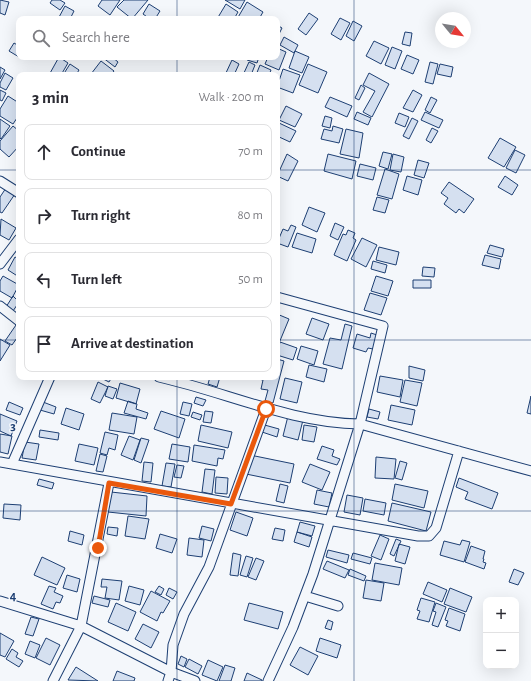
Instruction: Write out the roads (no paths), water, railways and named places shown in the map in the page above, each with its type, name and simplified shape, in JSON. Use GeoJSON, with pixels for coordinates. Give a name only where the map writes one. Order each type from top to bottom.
{"type":"FeatureCollection","features":[{"type":"Feature","properties":{"kind":"street"},"geometry":{"type":"LineString","coordinates":[[0,181],[16,191]]}},
{"type":"Feature","properties":{"kind":"street"},"geometry":{"type":"LineString","coordinates":[[0,264],[16,243]]}},
{"type":"Feature","properties":{"kind":"street"},"geometry":{"type":"LineString","coordinates":[[268,681],[293,627],[330,521],[360,424],[383,326],[280,298]]}},
{"type":"Feature","properties":{"kind":"street"},"geometry":{"type":"LineString","coordinates":[[0,306],[16,319]]}},
{"type":"Feature","properties":{"kind":"street"},"geometry":{"type":"LineString","coordinates":[[12,464],[49,380]]}},
{"type":"Feature","properties":{"kind":"street"},"geometry":{"type":"LineString","coordinates":[[169,380],[266,409],[343,424],[360,424],[531,471]]}},
{"type":"Feature","properties":{"kind":"street"},"geometry":{"type":"LineString","coordinates":[[170,677],[173,645],[184,614],[209,567],[266,409]]}},
{"type":"Feature","properties":{"kind":"street"},"geometry":{"type":"LineString","coordinates":[[0,462],[109,483],[418,536],[429,536],[436,528],[459,451]]}},
{"type":"Feature","properties":{"kind":"street"},"geometry":{"type":"LineString","coordinates":[[53,681],[81,626],[109,483]]}},
{"type":"Feature","properties":{"kind":"street"},"geometry":{"type":"LineString","coordinates":[[305,596],[338,606]]}},
{"type":"Feature","properties":{"kind":"street"},"geometry":{"type":"LineString","coordinates":[[0,601],[81,626],[170,677],[195,681]]}}]}
